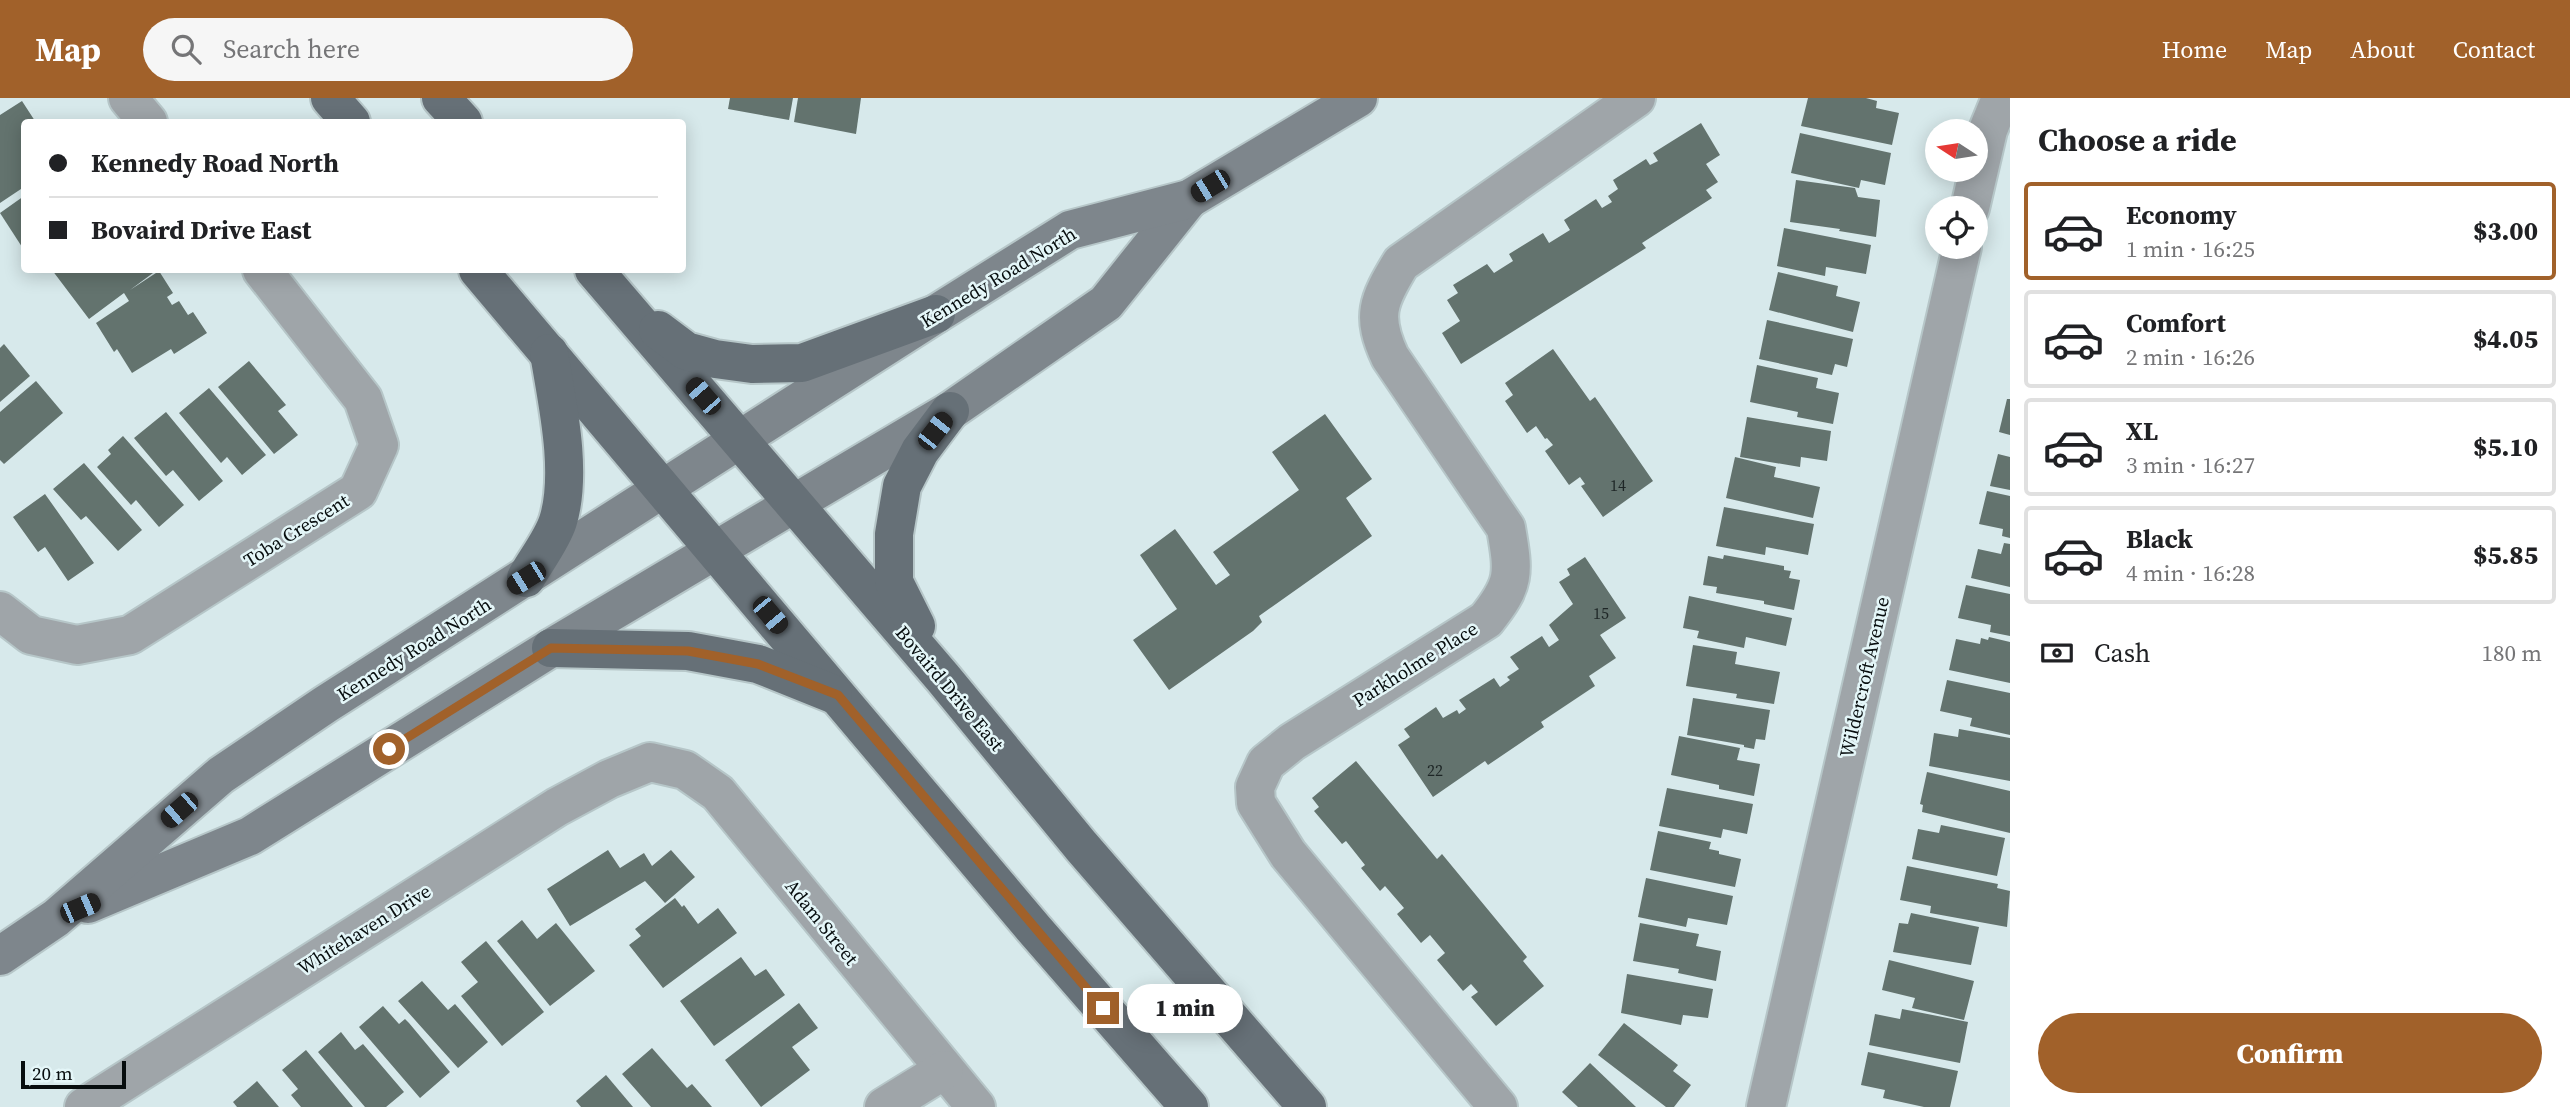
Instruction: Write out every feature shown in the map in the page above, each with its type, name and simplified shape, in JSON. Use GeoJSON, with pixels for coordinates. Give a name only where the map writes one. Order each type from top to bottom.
{"type":"FeatureCollection","features":[{"type":"Feature","properties":{"kind":"main road"},"geometry":{"type":"LineString","coordinates":[[330,98],[348,119]]}},
{"type":"Feature","properties":{"kind":"main road"},"geometry":{"type":"LineString","coordinates":[[441,98],[460,119]]}},
{"type":"Feature","properties":{"kind":"main road"},"geometry":{"type":"LineString","coordinates":[[0,956],[56,918],[250,836],[551,648],[950,411],[1106,303],[1189,199],[1358,98]]}},
{"type":"Feature","properties":{"kind":"main road","name":"Kennedy Road North"},"geometry":{"type":"LineString","coordinates":[[56,918],[221,775],[326,704],[936,314],[1070,230],[1189,199]]}},
{"type":"Feature","properties":{"kind":"main road"},"geometry":{"type":"LineString","coordinates":[[481,273],[1034,929],[1189,1107]]}},
{"type":"Feature","properties":{"kind":"main road","name":"Bovaird Drive East"},"geometry":{"type":"LineString","coordinates":[[597,273],[943,678],[1081,846],[1307,1107]]}},
{"type":"Feature","properties":{"kind":"main road"},"geometry":{"type":"LineString","coordinates":[[624,304],[686,351],[752,364],[802,363],[936,314]]}},
{"type":"Feature","properties":{"kind":"main road"},"geometry":{"type":"LineString","coordinates":[[526,578],[558,522],[563,488],[561,425],[549,351]]}},
{"type":"Feature","properties":{"kind":"main road"},"geometry":{"type":"LineString","coordinates":[[943,678],[894,582],[894,534],[902,486],[920,451],[950,411]]}},
{"type":"Feature","properties":{"kind":"main road"},"geometry":{"type":"LineString","coordinates":[[551,648],[688,651],[758,664],[838,695]]}},
{"type":"Feature","properties":{"kind":"street"},"geometry":{"type":"LineString","coordinates":[[128,98],[146,119]]}},
{"type":"Feature","properties":{"kind":"street","name":"Parkholme Place"},"geometry":{"type":"LineString","coordinates":[[1498,1107],[1288,853],[1256,803],[1255,787],[1266,763],[1292,742],[1486,620],[1510,583],[1511,556],[1506,528],[1390,358],[1379,334],[1379,312],[1384,292],[1401,263],[1636,98]]}},
{"type":"Feature","properties":{"kind":"street"},"geometry":{"type":"LineString","coordinates":[[1973,196],[1988,130],[2001,98]]}},
{"type":"Feature","properties":{"kind":"street","name":"Wildercroft Avenue"},"geometry":{"type":"LineString","coordinates":[[1766,1107],[1959,259]]}},
{"type":"Feature","properties":{"kind":"street","name":"Toba Crescent"},"geometry":{"type":"LineString","coordinates":[[0,611],[31,635],[77,645],[130,635],[358,491],[379,445],[363,399],[264,273]]}},
{"type":"Feature","properties":{"kind":"street","name":"Adam Street"},"geometry":{"type":"LineString","coordinates":[[650,762],[685,770],[718,793],[976,1107]]}},
{"type":"Feature","properties":{"kind":"street","name":"Whitehaven Drive"},"geometry":{"type":"LineString","coordinates":[[84,1107],[557,807],[609,779],[650,762]]}},
{"type":"Feature","properties":{"kind":"street"},"geometry":{"type":"LineString","coordinates":[[884,1107],[944,1070]]}},
{"type":"Feature","properties":{"kind":"building"},"geometry":{"type":"Polygon","coordinates":[[[730,98],[793,98],[789,120],[728,109],[730,98]]]}},
{"type":"Feature","properties":{"kind":"building"},"geometry":{"type":"Polygon","coordinates":[[[798,98],[861,98],[856,134],[794,122],[798,98]]]}},
{"type":"Feature","properties":{"kind":"building"},"geometry":{"type":"Polygon","coordinates":[[[1808,98],[1866,98],[1877,101],[1876,108],[1899,113],[1892,145],[1801,126],[1808,98]]]}},
{"type":"Feature","properties":{"kind":"building"},"geometry":{"type":"Polygon","coordinates":[[[22,101],[34,119],[21,119],[21,189],[0,203],[0,115],[22,101]]]}},
{"type":"Feature","properties":{"kind":"building"},"geometry":{"type":"Polygon","coordinates":[[[1701,123],[1720,155],[1706,164],[1718,182],[1706,190],[1712,198],[1642,243],[1646,248],[1461,364],[1442,333],[1460,321],[1447,300],[1458,293],[1453,285],[1487,264],[1494,273],[1513,261],[1509,254],[1543,233],[1549,243],[1570,230],[1564,220],[1596,199],[1602,208],[1612,202],[1608,196],[1618,189],[1613,180],[1646,159],[1650,165],[1658,161],[1653,153],[1701,123]]]}},
{"type":"Feature","properties":{"kind":"building"},"geometry":{"type":"Polygon","coordinates":[[[1800,133],[1891,153],[1885,185],[1861,180],[1859,188],[1791,173],[1800,133]]]}},
{"type":"Feature","properties":{"kind":"building"},"geometry":{"type":"Polygon","coordinates":[[[1796,180],[1855,188],[1858,197],[1880,200],[1876,237],[1790,222],[1796,180]]]}},
{"type":"Feature","properties":{"kind":"building"},"geometry":{"type":"Polygon","coordinates":[[[21,198],[21,245],[0,213],[21,198]]]}},
{"type":"Feature","properties":{"kind":"building"},"geometry":{"type":"Polygon","coordinates":[[[1784,228],[1871,245],[1866,274],[1826,267],[1825,276],[1777,266],[1784,228]]]}},
{"type":"Feature","properties":{"kind":"building"},"geometry":{"type":"Polygon","coordinates":[[[1778,272],[1838,286],[1836,296],[1860,302],[1853,332],[1769,310],[1778,272]]]}},
{"type":"Feature","properties":{"kind":"building"},"geometry":{"type":"Polygon","coordinates":[[[54,273],[153,273],[130,290],[156,273],[160,273],[173,293],[167,297],[172,305],[179,301],[188,315],[193,312],[207,333],[174,354],[171,349],[132,373],[117,349],[114,352],[96,323],[129,301],[124,293],[89,319],[54,273]]]}},
{"type":"Feature","properties":{"kind":"building"},"geometry":{"type":"Polygon","coordinates":[[[1767,320],[1853,339],[1847,367],[1835,364],[1832,375],[1759,359],[1767,320]]]}},
{"type":"Feature","properties":{"kind":"building"},"geometry":{"type":"Polygon","coordinates":[[[4,344],[30,376],[0,402],[0,348],[4,344]]]}},
{"type":"Feature","properties":{"kind":"building"},"geometry":{"type":"Polygon","coordinates":[[[1553,349],[1590,401],[1595,397],[1653,481],[1603,517],[1581,486],[1585,484],[1580,477],[1569,485],[1545,451],[1553,445],[1536,426],[1527,433],[1505,401],[1513,395],[1505,383],[1553,349]]]}},
{"type":"Feature","properties":{"kind":"building"},"geometry":{"type":"Polygon","coordinates":[[[249,361],[286,405],[278,411],[298,435],[274,454],[218,387],[249,361]]]}},
{"type":"Feature","properties":{"kind":"building"},"geometry":{"type":"Polygon","coordinates":[[[1757,365],[1818,378],[1816,388],[1839,393],[1833,424],[1797,417],[1798,412],[1750,402],[1757,365]]]}},
{"type":"Feature","properties":{"kind":"building"},"geometry":{"type":"Polygon","coordinates":[[[36,381],[63,413],[4,464],[0,460],[0,412],[36,381]]]}},
{"type":"Feature","properties":{"kind":"building"},"geometry":{"type":"Polygon","coordinates":[[[209,388],[266,455],[242,475],[227,457],[221,463],[179,413],[209,388]]]}},
{"type":"Feature","properties":{"kind":"building"},"geometry":{"type":"Polygon","coordinates":[[[2007,399],[2010,399],[2010,435],[1999,432],[2007,399]]]}},
{"type":"Feature","properties":{"kind":"building"},"geometry":{"type":"Polygon","coordinates":[[[166,412],[223,481],[199,501],[173,470],[166,476],[134,438],[166,412]]]}},
{"type":"Feature","properties":{"kind":"building"},"geometry":{"type":"Polygon","coordinates":[[[1325,414],[1372,479],[1346,498],[1372,536],[1259,616],[1262,622],[1253,631],[1169,690],[1133,640],[1177,609],[1140,555],[1175,529],[1216,585],[1230,575],[1213,552],[1299,490],[1272,452],[1325,414]]]}},
{"type":"Feature","properties":{"kind":"building"},"geometry":{"type":"Polygon","coordinates":[[[1747,417],[1831,431],[1827,461],[1801,457],[1800,467],[1740,457],[1747,417]]]}},
{"type":"Feature","properties":{"kind":"building"},"geometry":{"type":"Polygon","coordinates":[[[123,436],[184,505],[159,527],[136,500],[131,505],[97,467],[111,454],[108,450],[123,436]]]}},
{"type":"Feature","properties":{"kind":"building"},"geometry":{"type":"Polygon","coordinates":[[[1998,454],[2010,457],[2010,490],[1990,486],[1998,454]]]}},
{"type":"Feature","properties":{"kind":"building"},"geometry":{"type":"Polygon","coordinates":[[[1735,457],[1776,467],[1774,477],[1820,487],[1813,518],[1726,498],[1735,457]]]}},
{"type":"Feature","properties":{"kind":"building"},"geometry":{"type":"Polygon","coordinates":[[[84,463],[142,530],[118,551],[86,516],[81,520],[53,489],[84,463]]]}},
{"type":"Feature","properties":{"kind":"building"},"geometry":{"type":"Polygon","coordinates":[[[1987,491],[2010,496],[2010,538],[2002,536],[2003,529],[1979,524],[1987,491]]]}},
{"type":"Feature","properties":{"kind":"building"},"geometry":{"type":"Polygon","coordinates":[[[45,494],[94,563],[68,581],[45,547],[38,552],[13,517],[45,494]]]}},
{"type":"Feature","properties":{"kind":"building"},"geometry":{"type":"Polygon","coordinates":[[[1724,507],[1814,524],[1808,555],[1766,547],[1765,555],[1716,546],[1724,507]]]}},
{"type":"Feature","properties":{"kind":"building"},"geometry":{"type":"Polygon","coordinates":[[[2004,543],[2010,544],[2010,587],[1971,578],[1978,549],[2001,554],[2004,543]]]}},
{"type":"Feature","properties":{"kind":"building"},"geometry":{"type":"Polygon","coordinates":[[[1724,555],[1784,566],[1784,570],[1791,571],[1789,578],[1800,580],[1794,610],[1764,604],[1764,601],[1716,593],[1717,587],[1703,585],[1708,556],[1723,559],[1724,555]]]}},
{"type":"Feature","properties":{"kind":"building"},"geometry":{"type":"Polygon","coordinates":[[[1585,557],[1626,618],[1600,635],[1616,658],[1589,676],[1595,686],[1541,722],[1544,727],[1488,765],[1485,761],[1433,797],[1398,745],[1410,737],[1404,729],[1436,707],[1443,718],[1457,710],[1459,714],[1466,709],[1459,700],[1494,678],[1500,687],[1510,680],[1507,677],[1519,669],[1510,657],[1542,636],[1549,647],[1559,640],[1549,625],[1573,604],[1559,582],[1570,575],[1567,569],[1585,557]]]}},
{"type":"Feature","properties":{"kind":"building"},"geometry":{"type":"Polygon","coordinates":[[[1966,585],[2010,594],[2010,636],[1990,632],[1991,625],[1958,618],[1966,585]]]}},
{"type":"Feature","properties":{"kind":"building"},"geometry":{"type":"Polygon","coordinates":[[[1689,596],[1792,618],[1786,646],[1746,637],[1744,648],[1697,638],[1699,631],[1683,628],[1689,596]]]}},
{"type":"Feature","properties":{"kind":"building"},"geometry":{"type":"Polygon","coordinates":[[[1989,637],[2010,642],[2010,683],[1949,670],[1956,639],[1980,644],[1981,638],[1988,640],[1989,637]]]}},
{"type":"Feature","properties":{"kind":"building"},"geometry":{"type":"Polygon","coordinates":[[[1693,645],[1737,652],[1735,664],[1780,672],[1774,704],[1736,698],[1737,694],[1686,686],[1693,645]]]}},
{"type":"Feature","properties":{"kind":"building"},"geometry":{"type":"Polygon","coordinates":[[[1947,680],[2010,693],[2010,735],[1970,726],[1972,718],[1940,711],[1947,680]]]}},
{"type":"Feature","properties":{"kind":"building"},"geometry":{"type":"Polygon","coordinates":[[[1693,698],[1770,710],[1765,740],[1756,739],[1754,749],[1687,735],[1693,698]]]}},
{"type":"Feature","properties":{"kind":"building"},"geometry":{"type":"Polygon","coordinates":[[[1959,729],[2010,738],[2010,781],[1929,766],[1934,733],[1958,737],[1959,729]]]}},
{"type":"Feature","properties":{"kind":"building"},"geometry":{"type":"Polygon","coordinates":[[[1679,736],[1740,748],[1737,760],[1760,764],[1754,796],[1671,775],[1679,736]]]}},
{"type":"Feature","properties":{"kind":"building"},"geometry":{"type":"Polygon","coordinates":[[[1356,761],[1437,859],[1442,854],[1527,957],[1523,961],[1544,986],[1496,1026],[1471,997],[1478,992],[1471,984],[1463,991],[1437,960],[1445,953],[1430,935],[1421,943],[1397,914],[1404,908],[1385,886],[1380,891],[1361,868],[1365,865],[1346,841],[1342,844],[1314,811],[1319,807],[1312,798],[1356,761]]]}},
{"type":"Feature","properties":{"kind":"building"},"geometry":{"type":"Polygon","coordinates":[[[1927,772],[2010,791],[2010,833],[1922,812],[1923,805],[1920,804],[1927,772]]]}},
{"type":"Feature","properties":{"kind":"building"},"geometry":{"type":"Polygon","coordinates":[[[1667,788],[1753,804],[1747,834],[1723,829],[1721,838],[1659,826],[1667,788]]]}},
{"type":"Feature","properties":{"kind":"building"},"geometry":{"type":"Polygon","coordinates":[[[1941,825],[2005,838],[1997,876],[1912,859],[1918,829],[1939,833],[1941,825]]]}},
{"type":"Feature","properties":{"kind":"building"},"geometry":{"type":"Polygon","coordinates":[[[1658,831],[1711,842],[1709,849],[1741,859],[1735,887],[1650,870],[1658,831]]]}},
{"type":"Feature","properties":{"kind":"building"},"geometry":{"type":"Polygon","coordinates":[[[608,850],[620,868],[644,853],[652,866],[671,850],[695,877],[665,903],[645,881],[570,926],[547,889],[608,850]]]}},
{"type":"Feature","properties":{"kind":"building"},"geometry":{"type":"Polygon","coordinates":[[[1907,866],[1998,884],[1997,888],[2010,891],[2007,927],[1930,913],[1931,906],[1900,900],[1907,866]]]}},
{"type":"Feature","properties":{"kind":"building"},"geometry":{"type":"Polygon","coordinates":[[[1646,878],[1733,896],[1727,925],[1688,918],[1686,927],[1638,917],[1646,878]]]}},
{"type":"Feature","properties":{"kind":"building"},"geometry":{"type":"Polygon","coordinates":[[[675,898],[682,907],[684,905],[698,924],[718,908],[737,933],[663,988],[629,945],[641,936],[635,929],[675,898]]]}},
{"type":"Feature","properties":{"kind":"building"},"geometry":{"type":"Polygon","coordinates":[[[1911,913],[1979,927],[1971,965],[1893,952],[1899,923],[1908,924],[1911,913]]]}},
{"type":"Feature","properties":{"kind":"building"},"geometry":{"type":"Polygon","coordinates":[[[522,920],[537,939],[556,923],[595,971],[550,1006],[497,941],[522,920]]]}},
{"type":"Feature","properties":{"kind":"building"},"geometry":{"type":"Polygon","coordinates":[[[1640,923],[1699,934],[1696,946],[1721,951],[1716,981],[1678,973],[1679,969],[1633,961],[1640,923]]]}},
{"type":"Feature","properties":{"kind":"building"},"geometry":{"type":"Polygon","coordinates":[[[486,941],[544,1012],[502,1046],[461,996],[478,982],[461,962],[486,941]]]}},
{"type":"Feature","properties":{"kind":"building"},"geometry":{"type":"Polygon","coordinates":[[[741,957],[755,976],[766,969],[785,995],[714,1046],[680,1001],[741,957]]]}},
{"type":"Feature","properties":{"kind":"building"},"geometry":{"type":"Polygon","coordinates":[[[1889,960],[1974,981],[1964,1020],[1912,1008],[1915,998],[1882,990],[1889,960]]]}},
{"type":"Feature","properties":{"kind":"building"},"geometry":{"type":"Polygon","coordinates":[[[1627,974],[1713,989],[1708,1018],[1683,1015],[1681,1025],[1621,1013],[1627,974]]]}},
{"type":"Feature","properties":{"kind":"building"},"geometry":{"type":"Polygon","coordinates":[[[422,981],[448,1010],[455,1004],[488,1042],[458,1068],[398,1001],[422,981]]]}},
{"type":"Feature","properties":{"kind":"building"},"geometry":{"type":"Polygon","coordinates":[[[799,1003],[818,1028],[792,1047],[810,1070],[761,1107],[725,1060],[799,1003]]]}},
{"type":"Feature","properties":{"kind":"building"},"geometry":{"type":"Polygon","coordinates":[[[383,1006],[399,1024],[405,1019],[450,1072],[420,1098],[359,1027],[383,1006]]]}},
{"type":"Feature","properties":{"kind":"building"},"geometry":{"type":"Polygon","coordinates":[[[1902,1009],[1968,1022],[1960,1063],[1869,1045],[1875,1014],[1900,1019],[1902,1009]]]}},
{"type":"Feature","properties":{"kind":"building"},"geometry":{"type":"Polygon","coordinates":[[[1624,1023],[1678,1065],[1673,1071],[1691,1085],[1674,1107],[1666,1107],[1598,1055],[1624,1023]]]}},
{"type":"Feature","properties":{"kind":"building"},"geometry":{"type":"Polygon","coordinates":[[[341,1032],[355,1050],[363,1044],[404,1092],[386,1107],[365,1107],[318,1052],[341,1032]]]}},
{"type":"Feature","properties":{"kind":"building"},"geometry":{"type":"Polygon","coordinates":[[[652,1048],[687,1088],[692,1084],[712,1107],[651,1107],[622,1074],[652,1048]]]}},
{"type":"Feature","properties":{"kind":"building"},"geometry":{"type":"Polygon","coordinates":[[[306,1050],[353,1107],[301,1107],[291,1095],[298,1089],[282,1070],[306,1050]]]}},
{"type":"Feature","properties":{"kind":"building"},"geometry":{"type":"Polygon","coordinates":[[[1868,1052],[1958,1071],[1950,1107],[1924,1107],[1883,1098],[1885,1090],[1861,1085],[1868,1052]]]}},
{"type":"Feature","properties":{"kind":"building"},"geometry":{"type":"Polygon","coordinates":[[[1590,1063],[1636,1107],[1578,1107],[1562,1092],[1590,1063]]]}},
{"type":"Feature","properties":{"kind":"building"},"geometry":{"type":"Polygon","coordinates":[[[606,1075],[633,1107],[581,1107],[576,1101],[606,1075]]]}},
{"type":"Feature","properties":{"kind":"building"},"geometry":{"type":"Polygon","coordinates":[[[257,1081],[279,1107],[237,1107],[233,1102],[257,1081]]]}},
{"type":"Feature","properties":{"kind":"route"},"geometry":{"type":"LineString","coordinates":[[389,749],[551,648],[688,651],[758,664],[838,695],[1103,1008]]}}]}
